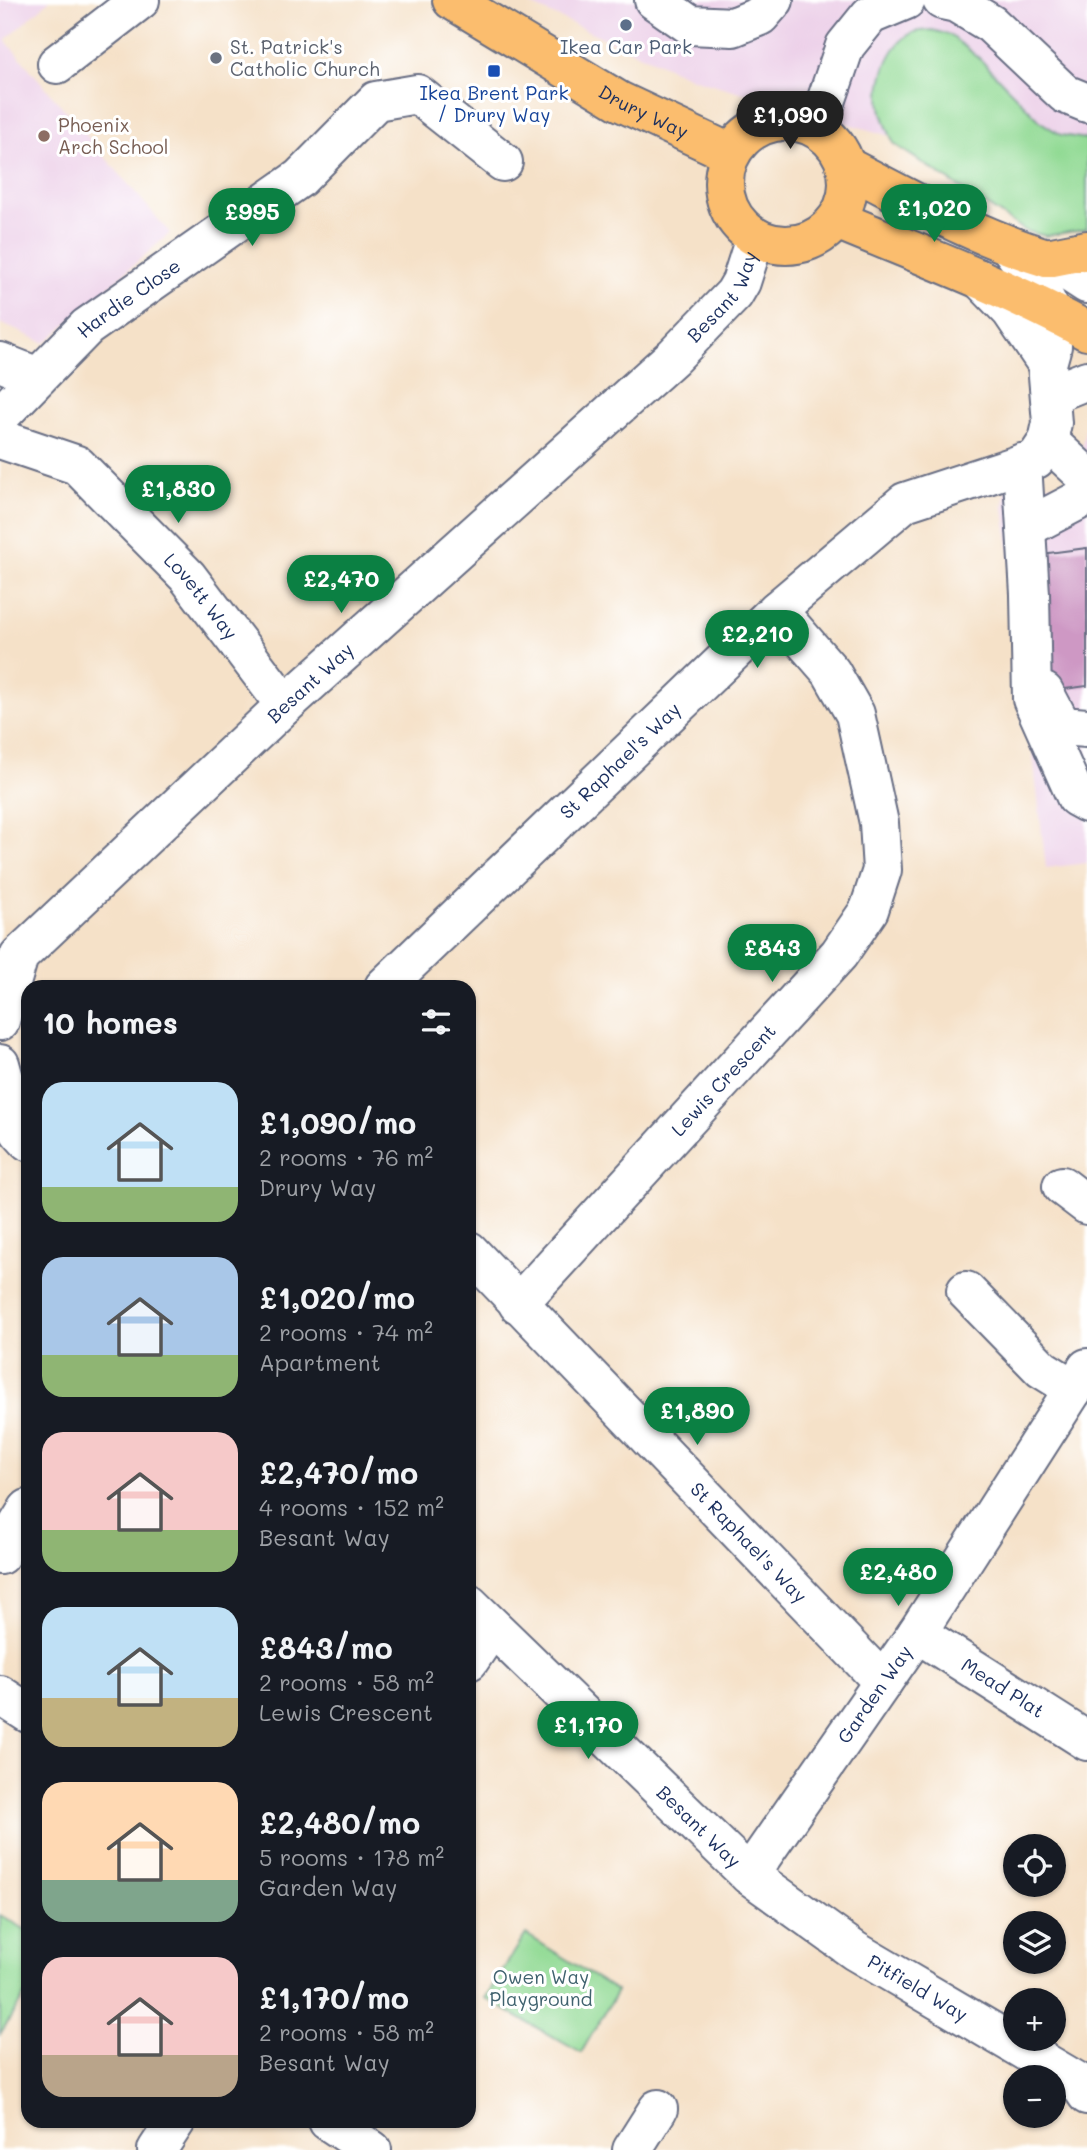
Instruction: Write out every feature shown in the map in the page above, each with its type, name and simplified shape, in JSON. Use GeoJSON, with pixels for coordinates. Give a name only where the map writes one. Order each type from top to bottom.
{"type":"FeatureCollection","features":[{"type":"Feature","properties":{"kind":"main road","name":"Drury Way"},"geometry":{"type":"LineString","coordinates":[[452,0],[619,101],[730,153]]}},
{"type":"Feature","properties":{"kind":"main road"},"geometry":{"type":"LineString","coordinates":[[788,119],[817,128],[834,142],[847,167],[849,189],[843,210],[837,220],[821,235],[797,245],[775,245],[755,238],[738,224],[724,198],[723,176],[730,153],[744,136],[766,123],[788,119]]}},
{"type":"Feature","properties":{"kind":"main road"},"geometry":{"type":"LineString","coordinates":[[847,167],[1010,247],[1047,258],[1087,250]]}},
{"type":"Feature","properties":{"kind":"main road"},"geometry":{"type":"LineString","coordinates":[[837,220],[980,279],[1051,311],[1087,331]]}},
{"type":"Feature","properties":{"kind":"street"},"geometry":{"type":"LineString","coordinates":[[57,64],[140,0]]}},
{"type":"Feature","properties":{"kind":"street"},"geometry":{"type":"LineString","coordinates":[[654,0],[690,25],[733,27],[760,16],[774,0]]}},
{"type":"Feature","properties":{"kind":"street"},"geometry":{"type":"LineString","coordinates":[[817,128],[845,46],[870,16],[906,0]]}},
{"type":"Feature","properties":{"kind":"street"},"geometry":{"type":"LineString","coordinates":[[942,0],[956,3],[991,24],[1065,94],[1087,103]]}},
{"type":"Feature","properties":{"kind":"street","name":"Hardie Close"},"geometry":{"type":"LineString","coordinates":[[0,416],[88,327],[300,178],[376,101],[417,94],[503,162]]}},
{"type":"Feature","properties":{"kind":"street","name":"Besant Way"},"geometry":{"type":"LineString","coordinates":[[0,1021],[19,956],[285,705],[702,328],[734,294],[741,282],[755,238]]}},
{"type":"Feature","properties":{"kind":"street"},"geometry":{"type":"LineString","coordinates":[[1010,247],[1038,285],[1051,311],[1049,379],[1052,423],[1035,452],[1026,528],[1032,699],[1076,797],[1087,803]]}},
{"type":"Feature","properties":{"kind":"street"},"geometry":{"type":"LineString","coordinates":[[1047,258],[1087,284]]}},
{"type":"Feature","properties":{"kind":"street"},"geometry":{"type":"LineString","coordinates":[[980,279],[1011,311],[1049,379]]}},
{"type":"Feature","properties":{"kind":"street"},"geometry":{"type":"LineString","coordinates":[[0,362],[38,377]]}},
{"type":"Feature","properties":{"kind":"street"},"geometry":{"type":"LineString","coordinates":[[1049,379],[1087,380]]}},
{"type":"Feature","properties":{"kind":"street","name":"Lovett Way"},"geometry":{"type":"LineString","coordinates":[[0,439],[77,466],[187,576],[285,705]]}},
{"type":"Feature","properties":{"kind":"street"},"geometry":{"type":"LineString","coordinates":[[1035,452],[1087,477]]}},
{"type":"Feature","properties":{"kind":"street","name":"St Raphael's Way"},"geometry":{"type":"LineString","coordinates":[[391,980],[777,610],[905,502],[1035,452]]}},
{"type":"Feature","properties":{"kind":"street"},"geometry":{"type":"LineString","coordinates":[[1026,528],[1087,496]]}},
{"type":"Feature","properties":{"kind":"street"},"geometry":{"type":"LineString","coordinates":[[1030,594],[1045,696],[1062,726],[1086,728]]}},
{"type":"Feature","properties":{"kind":"street","name":"Lewis Crescent"},"geometry":{"type":"LineString","coordinates":[[518,1304],[839,954],[869,910],[882,870],[879,823],[855,714],[831,672],[777,610]]}},
{"type":"Feature","properties":{"kind":"street"},"geometry":{"type":"LineString","coordinates":[[0,1064],[21,1133]]}},
{"type":"Feature","properties":{"kind":"street","name":"St Raphael's Way"},"geometry":{"type":"LineString","coordinates":[[476,1259],[883,1682]]}},
{"type":"Feature","properties":{"kind":"street"},"geometry":{"type":"LineString","coordinates":[[966,1291],[1042,1369],[1080,1379]]}},
{"type":"Feature","properties":{"kind":"street","name":"Garden Way"},"geometry":{"type":"LineString","coordinates":[[749,1875],[917,1633],[1080,1379]]}},
{"type":"Feature","properties":{"kind":"street"},"geometry":{"type":"LineString","coordinates":[[0,1555],[21,1520]]}},
{"type":"Feature","properties":{"kind":"street","name":"Besant Way"},"geometry":{"type":"LineString","coordinates":[[480,1615],[749,1875]]}},
{"type":"Feature","properties":{"kind":"street","name":"Mead Plat"},"geometry":{"type":"LineString","coordinates":[[917,1633],[1087,1741]]}},
{"type":"Feature","properties":{"kind":"street"},"geometry":{"type":"LineString","coordinates":[[0,1695],[21,1708]]}},
{"type":"Feature","properties":{"kind":"street","name":"Pitfield Way"},"geometry":{"type":"LineString","coordinates":[[749,1875],[855,1951],[1078,2082],[1087,2095]]}},
{"type":"Feature","properties":{"kind":"street"},"geometry":{"type":"LineString","coordinates":[[632,2150],[658,2109]]}},
{"type":"Feature","properties":{"kind":"street"},"geometry":{"type":"LineString","coordinates":[[157,2150],[171,2128]]}},
{"type":"Feature","properties":{"kind":"street"},"geometry":{"type":"LineString","coordinates":[[339,2128],[372,2150]]}},
{"type":"Feature","properties":{"kind":"shaded area","name":"Phoenix Arch School"},"geometry":{"type":"Polygon","coordinates":[[[0,0],[50,0],[5,40],[170,233],[45,343],[0,323],[0,0]]]}},
{"type":"Feature","properties":{"kind":"shaded area"},"geometry":{"type":"Polygon","coordinates":[[[520,0],[1087,0],[1087,194],[692,78],[520,0]]]}},
{"type":"Feature","properties":{"kind":"shaded area"},"geometry":{"type":"Polygon","coordinates":[[[1085,430],[1087,863],[1046,868],[1004,506],[1006,487],[1075,483],[1085,430]]]}},
{"type":"Feature","properties":{"kind":"green space"},"geometry":{"type":"Polygon","coordinates":[[[932,30],[950,35],[979,58],[1041,122],[1061,135],[1087,139],[1087,229],[1046,236],[1026,231],[894,144],[881,107],[881,87],[886,66],[902,40],[915,32],[932,30]]]}},
{"type":"Feature","properties":{"kind":"green space"},"geometry":{"type":"Polygon","coordinates":[[[0,1915],[21,1927],[21,2001],[0,2034],[0,1915]]]}},
{"type":"Feature","properties":{"kind":"green space","name":"Owen Way Playground"},"geometry":{"type":"Polygon","coordinates":[[[526,1934],[617,1991],[581,2053],[485,1998],[526,1934]]]}},
{"type":"Feature","properties":{"kind":"building"},"geometry":{"type":"Polygon","coordinates":[[[1087,548],[1087,686],[1050,691],[1033,555],[1087,548]]]}},
{"type":"Feature","properties":{"kind":"place","name":"Ikea Car Park"},"geometry":{"type":"Point","coordinates":[626,25]}},
{"type":"Feature","properties":{"kind":"place","name":"St. Patrick's Catholic Church"},"geometry":{"type":"Point","coordinates":[216,58]}},
{"type":"Feature","properties":{"kind":"place","name":"Ikea Brent Park / Drury Way"},"geometry":{"type":"Point","coordinates":[494,71]}},
{"type":"Feature","properties":{"kind":"place","name":"Phoenix Arch School"},"geometry":{"type":"Point","coordinates":[44,136]}}]}
